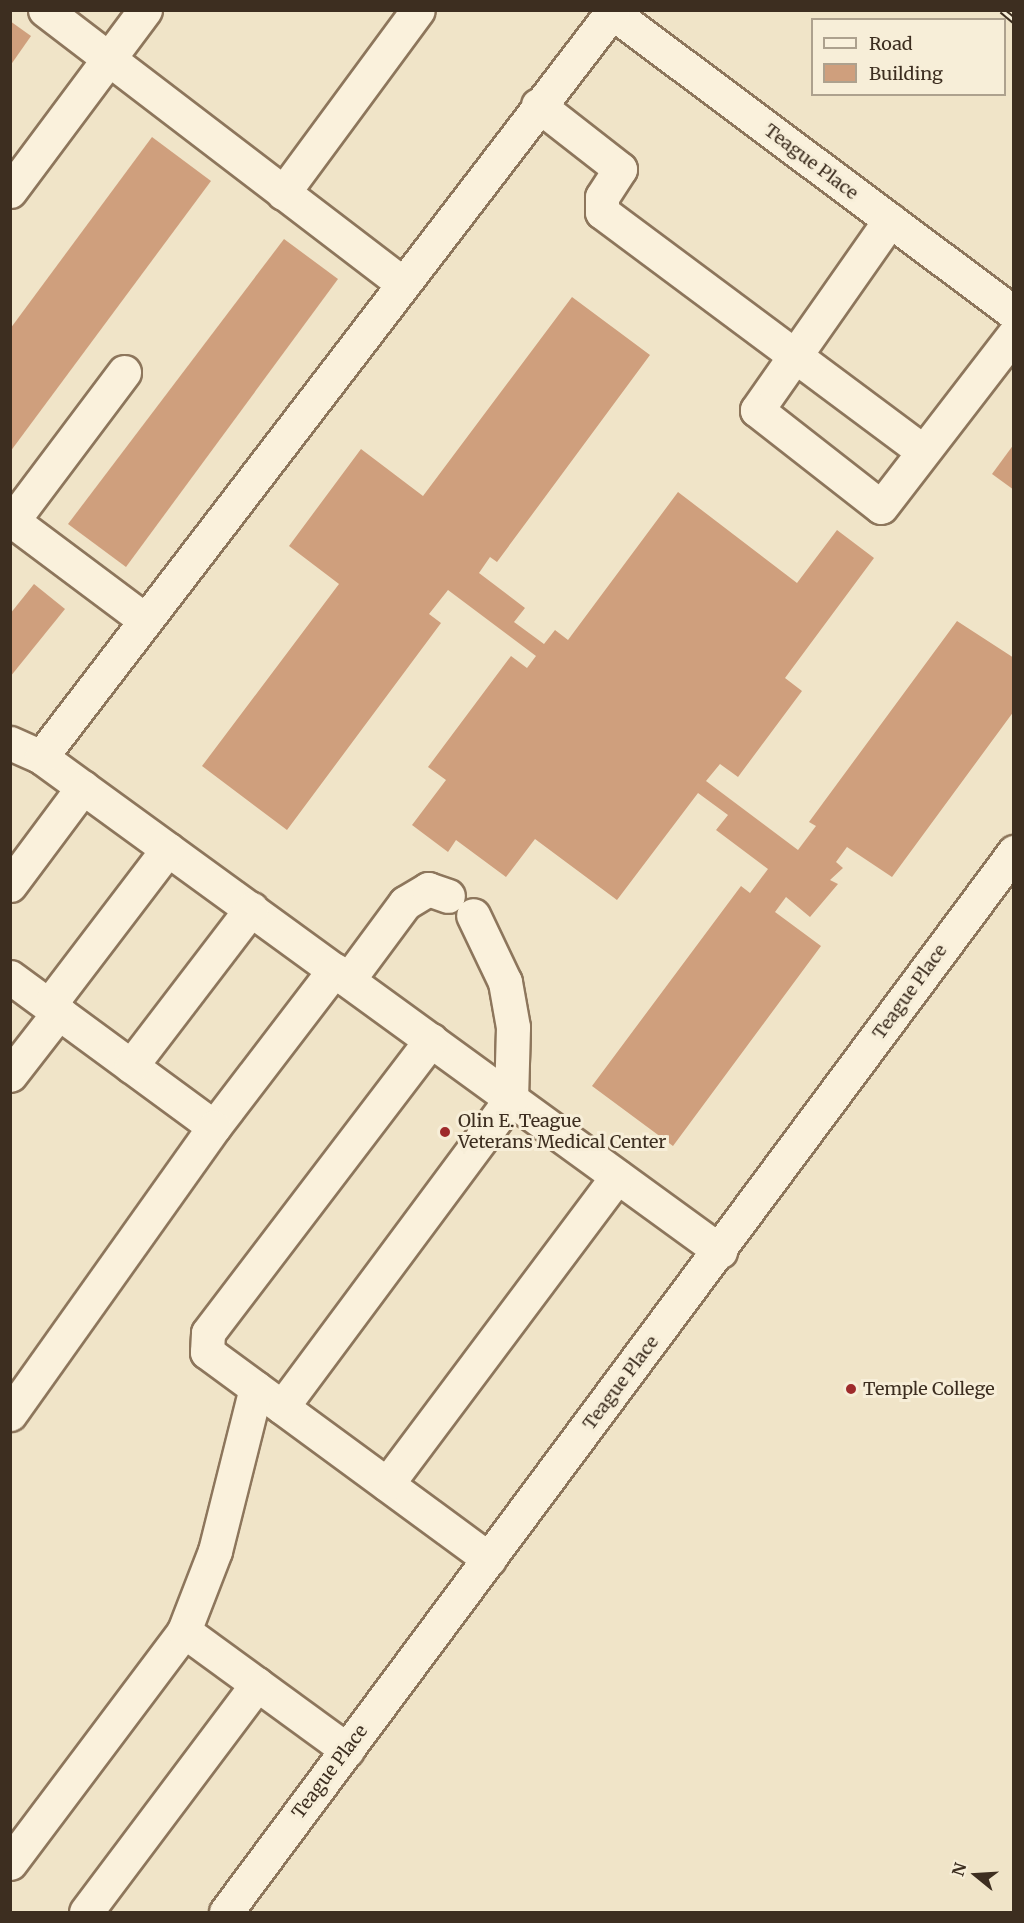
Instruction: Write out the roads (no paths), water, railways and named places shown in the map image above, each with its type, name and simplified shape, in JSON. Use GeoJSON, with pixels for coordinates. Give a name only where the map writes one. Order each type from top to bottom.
{"type":"FeatureCollection","features":[{"type":"Feature","properties":{"kind":"lane"},"geometry":{"type":"LineString","coordinates":[[45,10],[400,282]]}},
{"type":"Feature","properties":{"kind":"lane"},"geometry":{"type":"LineString","coordinates":[[10,191],[145,10]]}},
{"type":"Feature","properties":{"kind":"lane"},"geometry":{"type":"LineString","coordinates":[[284,193],[418,10]]}},
{"type":"Feature","properties":{"kind":"lane"},"geometry":{"type":"LineString","coordinates":[[41,756],[400,282],[610,11]]}},
{"type":"Feature","properties":{"kind":"lane","name":"Teague Place"},"geometry":{"type":"LineString","coordinates":[[610,11],[1014,313]]}},
{"type":"Feature","properties":{"kind":"lane"},"geometry":{"type":"LineString","coordinates":[[538,105],[620,169],[602,197],[602,212],[796,352],[924,451]]}},
{"type":"Feature","properties":{"kind":"lane"},"geometry":{"type":"LineString","coordinates":[[890,220],[757,410],[881,507],[1014,334]]}},
{"type":"Feature","properties":{"kind":"lane"},"geometry":{"type":"LineString","coordinates":[[124,372],[12,519],[145,620]]}},
{"type":"Feature","properties":{"kind":"lane"},"geometry":{"type":"LineString","coordinates":[[10,743],[41,756],[720,1251]]}},
{"type":"Feature","properties":{"kind":"lane"},"geometry":{"type":"LineString","coordinates":[[10,885],[83,787]]}},
{"type":"Feature","properties":{"kind":"lane"},"geometry":{"type":"LineString","coordinates":[[10,1075],[168,849]]}},
{"type":"Feature","properties":{"kind":"lane","name":"Teague Place"},"geometry":{"type":"LineString","coordinates":[[226,1912],[720,1251],[1014,852]]}},
{"type":"Feature","properties":{"kind":"lane"},"geometry":{"type":"LineString","coordinates":[[10,1414],[214,1127],[341,975],[405,903],[428,889],[461,906],[505,982],[513,1027],[512,1099],[269,1398],[184,1631],[10,1863]]}},
{"type":"Feature","properties":{"kind":"lane"},"geometry":{"type":"LineString","coordinates":[[130,1066],[251,909]]}},
{"type":"Feature","properties":{"kind":"lane"},"geometry":{"type":"LineString","coordinates":[[10,977],[214,1127]]}},
{"type":"Feature","properties":{"kind":"lane"},"geometry":{"type":"LineString","coordinates":[[431,1040],[208,1333],[207,1352],[489,1559]]}},
{"type":"Feature","properties":{"kind":"lane"},"geometry":{"type":"LineString","coordinates":[[387,1484],[617,1176]]}},
{"type":"Feature","properties":{"kind":"lane"},"geometry":{"type":"LineString","coordinates":[[184,1631],[347,1750]]}},
{"type":"Feature","properties":{"kind":"lane"},"geometry":{"type":"LineString","coordinates":[[86,1912],[257,1684]]}},
{"type":"Feature","properties":{"kind":"railway"},"geometry":{"type":"LineString","coordinates":[[1002,10],[1014,20]]}},
{"type":"Feature","properties":{"kind":"place","name":"Olin E. Teague Veterans Medical Center"},"geometry":{"type":"Point","coordinates":[445,1132]}},
{"type":"Feature","properties":{"kind":"place","name":"Temple College"},"geometry":{"type":"Point","coordinates":[851,1389]}}]}
